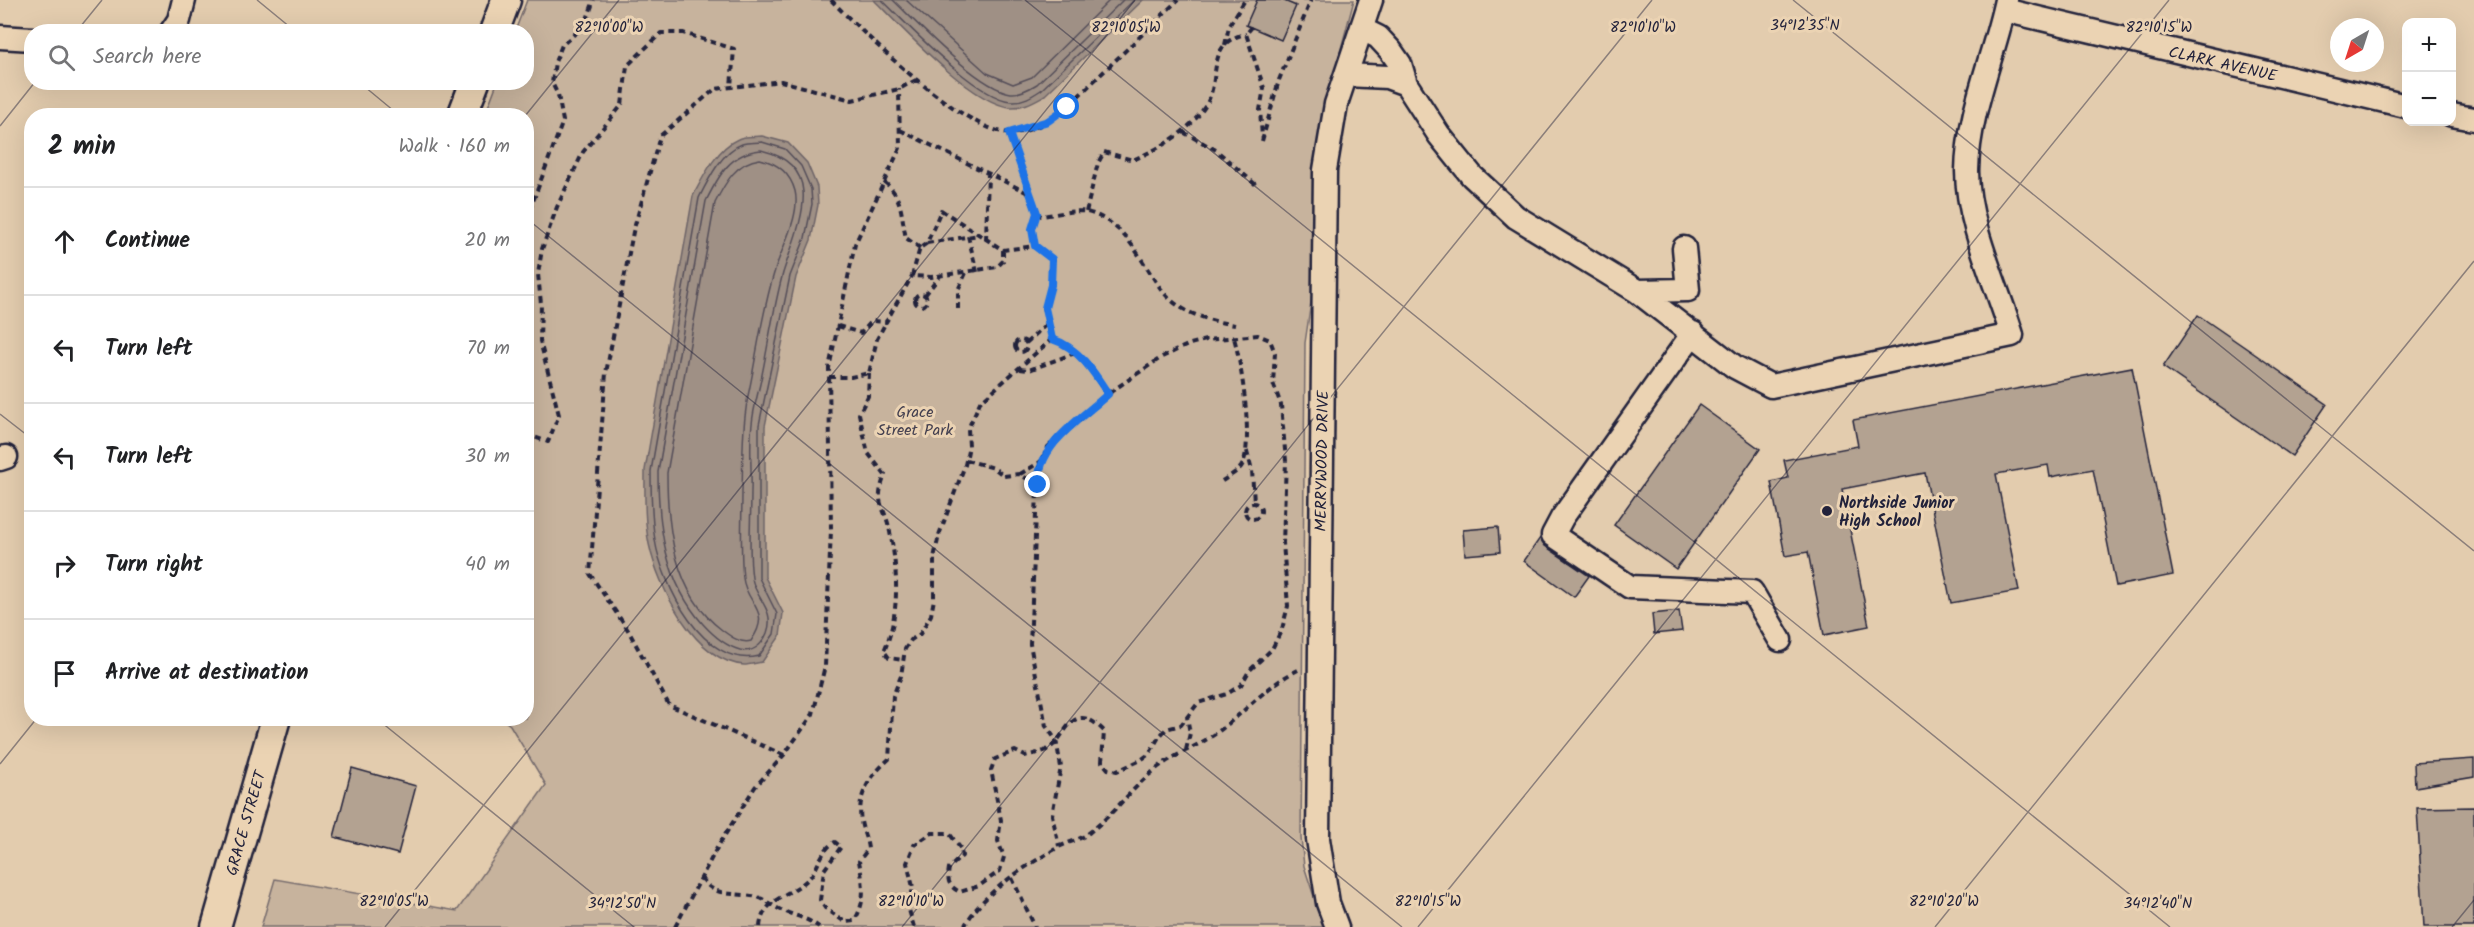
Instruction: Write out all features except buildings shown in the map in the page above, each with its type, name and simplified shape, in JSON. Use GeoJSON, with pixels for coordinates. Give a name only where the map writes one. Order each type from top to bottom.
{"type":"FeatureCollection","features":[{"type":"Feature","properties":{"kind":"main road"},"geometry":{"type":"LineString","coordinates":[[497,24],[506,0]]}},
{"type":"Feature","properties":{"kind":"main road"},"geometry":{"type":"LineString","coordinates":[[465,108],[472,90]]}},
{"type":"Feature","properties":{"kind":"main road","name":"GRACE STREET"},"geometry":{"type":"LineString","coordinates":[[216,927],[274,726]]}},
{"type":"Feature","properties":{"kind":"street","name":"MERRYWOOD DRIVE"},"geometry":{"type":"LineString","coordinates":[[1337,927],[1328,903],[1318,839],[1325,170],[1330,130],[1371,0]]}},
{"type":"Feature","properties":{"kind":"street"},"geometry":{"type":"LineString","coordinates":[[1362,29],[1378,37],[1391,51],[1400,64],[1406,84],[1439,135],[1472,176],[1516,217],[1637,291],[1735,367],[1771,386],[2012,335],[1979,232],[1967,171],[1977,108],[2005,5]]}},
{"type":"Feature","properties":{"kind":"street","name":"CLARK AVENUE"},"geometry":{"type":"LineString","coordinates":[[2005,5],[2402,105]]}},
{"type":"Feature","properties":{"kind":"street"},"geometry":{"type":"LineString","coordinates":[[0,37],[24,38]]}},
{"type":"Feature","properties":{"kind":"street"},"geometry":{"type":"LineString","coordinates":[[1346,75],[1387,77],[1406,84]]}},
{"type":"Feature","properties":{"kind":"street"},"geometry":{"type":"LineString","coordinates":[[2456,116],[2474,119]]}},
{"type":"Feature","properties":{"kind":"street"},"geometry":{"type":"LineString","coordinates":[[1637,291],[1688,290],[1684,248]]}},
{"type":"Feature","properties":{"kind":"street"},"geometry":{"type":"LineString","coordinates":[[1692,333],[1562,518],[1553,535],[1630,586],[1752,592],[1780,640]]}},
{"type":"Feature","properties":{"kind":"path"},"geometry":{"type":"LineString","coordinates":[[534,199],[563,121],[558,95],[552,83],[555,62],[562,45],[585,25],[594,0]]}},
{"type":"Feature","properties":{"kind":"path"},"geometry":{"type":"LineString","coordinates":[[831,0],[916,80],[954,109],[1009,133],[1048,121],[1067,107],[1178,0]]}},
{"type":"Feature","properties":{"kind":"path"},"geometry":{"type":"LineString","coordinates":[[1225,45],[1229,26],[1245,0]]}},
{"type":"Feature","properties":{"kind":"path"},"geometry":{"type":"LineString","coordinates":[[1246,34],[1264,88],[1260,110],[1262,141],[1279,80],[1311,0]]}},
{"type":"Feature","properties":{"kind":"path"},"geometry":{"type":"LineString","coordinates":[[1086,212],[1098,163],[1104,152],[1133,160],[1175,140],[1207,104],[1218,54],[1233,36],[1246,34],[1252,27]]}},
{"type":"Feature","properties":{"kind":"path"},"geometry":{"type":"LineString","coordinates":[[534,437],[548,442],[559,415],[540,341],[541,304],[538,274],[542,249],[557,207],[583,152],[622,105],[627,66],[661,33],[683,33],[734,49],[731,87]]}},
{"type":"Feature","properties":{"kind":"path"},"geometry":{"type":"LineString","coordinates":[[784,755],[669,705],[628,630],[590,574],[606,373],[633,232],[660,136],[715,89],[781,81],[852,100],[899,89],[916,80]]}},
{"type":"Feature","properties":{"kind":"path"},"geometry":{"type":"LineString","coordinates":[[675,927],[701,876],[755,787],[784,755],[813,714],[825,666],[831,530],[829,377],[855,244],[900,148],[899,89]]}},
{"type":"Feature","properties":{"kind":"path"},"geometry":{"type":"LineString","coordinates":[[900,130],[1031,194]]}},
{"type":"Feature","properties":{"kind":"path"},"geometry":{"type":"LineString","coordinates":[[1183,132],[1216,150],[1256,185]]}},
{"type":"Feature","properties":{"kind":"path"},"geometry":{"type":"LineString","coordinates":[[1009,133],[1037,213],[1032,229],[1035,246],[1052,259],[1051,285],[1045,308],[1052,339]]}},
{"type":"Feature","properties":{"kind":"path"},"geometry":{"type":"LineString","coordinates":[[986,240],[988,173]]}},
{"type":"Feature","properties":{"kind":"path"},"geometry":{"type":"LineString","coordinates":[[884,182],[892,188],[901,202],[906,238],[920,248]]}},
{"type":"Feature","properties":{"kind":"path"},"geometry":{"type":"LineString","coordinates":[[927,243],[941,210],[1003,250],[1035,246]]}},
{"type":"Feature","properties":{"kind":"path"},"geometry":{"type":"LineString","coordinates":[[1037,213],[1041,216],[1086,212],[1108,223],[1134,244],[1166,296],[1209,320],[1235,325]]}},
{"type":"Feature","properties":{"kind":"path"},"geometry":{"type":"LineString","coordinates":[[904,660],[889,658],[884,651],[891,635],[897,578],[890,530],[878,494],[885,475],[868,453],[859,414],[868,396],[869,373],[877,339],[912,276],[920,248],[927,243],[980,235]]}},
{"type":"Feature","properties":{"kind":"path"},"geometry":{"type":"LineString","coordinates":[[968,236],[977,272]]}},
{"type":"Feature","properties":{"kind":"path"},"geometry":{"type":"LineString","coordinates":[[912,276],[977,272],[997,267],[1003,261],[1003,250]]}},
{"type":"Feature","properties":{"kind":"path"},"geometry":{"type":"LineString","coordinates":[[958,309],[958,290],[967,272]]}},
{"type":"Feature","properties":{"kind":"path"},"geometry":{"type":"LineString","coordinates":[[925,296],[940,275]]}},
{"type":"Feature","properties":{"kind":"path"},"geometry":{"type":"LineString","coordinates":[[838,326],[861,333],[872,321],[886,322]]}},
{"type":"Feature","properties":{"kind":"path"},"geometry":{"type":"LineString","coordinates":[[1026,342],[1048,323]]}},
{"type":"Feature","properties":{"kind":"path"},"geometry":{"type":"LineString","coordinates":[[914,927],[909,910],[913,887],[907,863],[914,845],[932,833],[949,833],[961,849],[962,856],[949,868],[947,879],[952,888],[960,892],[980,886],[1000,871],[1004,856],[998,841],[1001,820],[991,770],[995,759],[1015,751],[1025,756],[1050,749],[1056,740],[1071,721],[1081,719],[1096,723],[1104,731],[1102,762],[1108,769],[1117,771],[1149,754],[1159,736],[1166,729],[1180,725],[1198,704],[1227,694],[1240,685],[1249,671],[1272,649],[1282,629],[1288,606],[1282,543],[1286,461],[1281,405],[1273,383],[1275,353],[1270,340],[1258,336],[1190,344],[1162,357],[1108,394],[1048,447],[1038,471],[1030,644],[1046,726],[1056,740],[1061,767],[1052,815],[1059,846]]}},
{"type":"Feature","properties":{"kind":"path"},"geometry":{"type":"LineString","coordinates":[[1234,338],[1243,385],[1247,451],[1252,470],[1254,504]]}},
{"type":"Feature","properties":{"kind":"path"},"geometry":{"type":"LineString","coordinates":[[1052,339],[1065,343],[1076,353],[1096,375],[1108,394]]}},
{"type":"Feature","properties":{"kind":"path"},"geometry":{"type":"LineString","coordinates":[[760,927],[761,919],[770,904],[811,876],[827,847],[835,842],[841,847],[824,870],[820,900],[825,908],[845,922],[855,921],[859,914],[864,888],[859,861],[868,849],[860,810],[863,790],[875,772],[889,759],[893,696],[905,649],[911,640],[921,634],[931,615],[934,599],[934,558],[939,535],[966,460],[969,446],[968,429],[980,402],[1000,381],[1019,369],[1052,339]]}},
{"type":"Feature","properties":{"kind":"path"},"geometry":{"type":"LineString","coordinates":[[1019,369],[1029,370],[1076,353]]}},
{"type":"Feature","properties":{"kind":"path"},"geometry":{"type":"LineString","coordinates":[[829,377],[869,373]]}},
{"type":"Feature","properties":{"kind":"path"},"geometry":{"type":"LineString","coordinates":[[1222,481],[1241,467],[1247,451]]}},
{"type":"Feature","properties":{"kind":"path"},"geometry":{"type":"LineString","coordinates":[[966,460],[994,468],[1004,476],[1019,474],[1043,460]]}},
{"type":"Feature","properties":{"kind":"path"},"geometry":{"type":"LineString","coordinates":[[1019,474],[1038,485]]}},
{"type":"Feature","properties":{"kind":"path"},"geometry":{"type":"LineString","coordinates":[[1254,504],[1258,506],[1261,513],[1251,520],[1245,512],[1248,505],[1254,504]]}},
{"type":"Feature","properties":{"kind":"path"},"geometry":{"type":"LineString","coordinates":[[964,927],[972,913],[1012,878],[1059,846],[1089,833],[1159,766],[1218,732],[1284,677],[1319,665]]}},
{"type":"Feature","properties":{"kind":"path"},"geometry":{"type":"LineString","coordinates":[[1186,750],[1190,733],[1187,717]]}},
{"type":"Feature","properties":{"kind":"path"},"geometry":{"type":"LineString","coordinates":[[701,876],[705,885],[716,891],[760,897],[770,904],[807,918],[819,927]]}},
{"type":"Feature","properties":{"kind":"path"},"geometry":{"type":"LineString","coordinates":[[1012,878],[1035,927]]}},
{"type":"Feature","properties":{"kind":"green space","name":"Grace Street Park"},"geometry":{"type":"Polygon","coordinates":[[[527,0],[1354,0],[1319,131],[1313,288],[1305,343],[1301,838],[1304,866],[1324,927],[261,927],[275,879],[457,911],[546,785],[511,726],[534,726],[534,108],[488,108],[494,90],[534,90],[534,24],[518,24],[527,0]]]}},
{"type":"Feature","properties":{"kind":"water"},"geometry":{"type":"Polygon","coordinates":[[[874,0],[1143,0],[1045,95],[1028,104],[1010,107],[994,103],[958,79],[938,63],[874,0]]]}},
{"type":"Feature","properties":{"kind":"water"},"geometry":{"type":"Polygon","coordinates":[[[762,136],[788,143],[807,163],[817,187],[818,205],[811,240],[796,277],[765,426],[765,577],[783,613],[780,636],[762,662],[744,665],[726,660],[709,650],[694,636],[670,600],[654,561],[647,535],[645,470],[693,196],[711,164],[730,143],[740,138],[762,136]]]}},
{"type":"Feature","properties":{"kind":"place","name":"Northside Junior High School"},"geometry":{"type":"Point","coordinates":[1827,511]}},
{"type":"Feature","properties":{"kind":"route"},"geometry":{"type":"LineString","coordinates":[[1038,485],[1038,471],[1048,447],[1108,394],[1096,375],[1080,357],[1065,343],[1052,339],[1045,308],[1051,285],[1052,259],[1035,246],[1032,229],[1037,213],[1009,133],[1048,121],[1067,107]]}}]}
